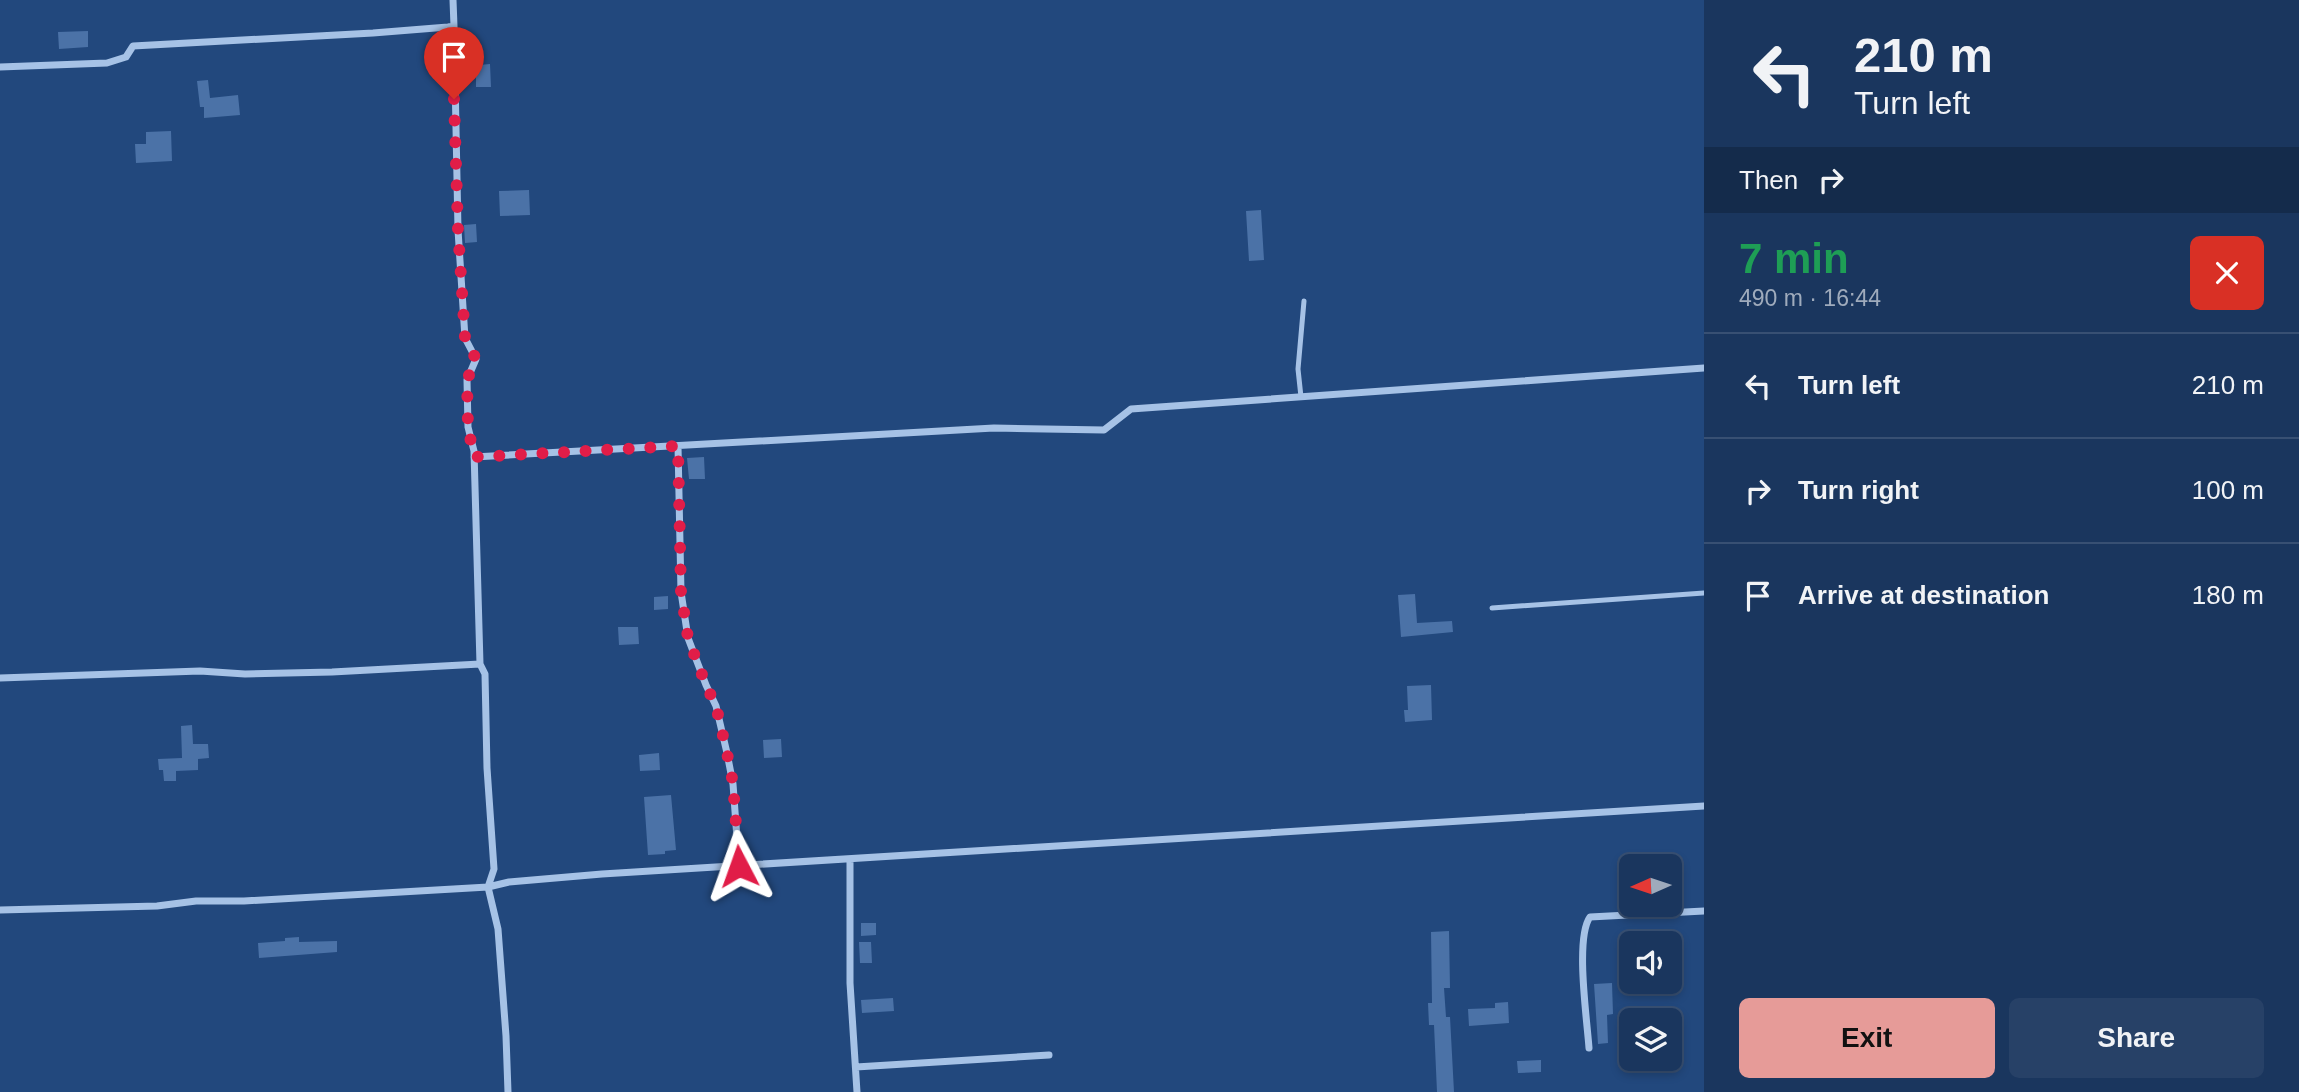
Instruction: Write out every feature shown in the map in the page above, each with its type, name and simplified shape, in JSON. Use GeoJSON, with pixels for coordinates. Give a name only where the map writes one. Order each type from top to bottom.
{"type":"FeatureCollection","features":[{"type":"Feature","properties":{"kind":"street"},"geometry":{"type":"LineString","coordinates":[[453,0],[461,284],[465,338],[476,359],[467,380],[468,427],[474,457],[480,664],[485,674],[487,768],[494,869],[488,887],[498,929],[508,1092]]}},
{"type":"Feature","properties":{"kind":"street"},"geometry":{"type":"LineString","coordinates":[[0,67],[107,63],[127,57],[134,46],[454,26]]}},
{"type":"Feature","properties":{"kind":"street"},"geometry":{"type":"LineString","coordinates":[[474,457],[993,428],[1104,430],[1131,409],[1704,368]]}},
{"type":"Feature","properties":{"kind":"street"},"geometry":{"type":"LineString","coordinates":[[678,446],[681,592],[688,638],[716,706],[727,753],[733,783],[739,866]]}},
{"type":"Feature","properties":{"kind":"street"},"geometry":{"type":"LineString","coordinates":[[0,678],[200,671],[245,674],[480,664]]}},
{"type":"Feature","properties":{"kind":"street"},"geometry":{"type":"LineString","coordinates":[[0,910],[158,906],[196,901],[244,901],[488,887],[509,882],[739,866],[1704,806]]}},
{"type":"Feature","properties":{"kind":"street"},"geometry":{"type":"LineString","coordinates":[[850,859],[850,984],[858,1092]]}},
{"type":"Feature","properties":{"kind":"street"},"geometry":{"type":"LineString","coordinates":[[1589,1048],[1583,953],[1585,924],[1590,917],[1704,911]]}},
{"type":"Feature","properties":{"kind":"street"},"geometry":{"type":"LineString","coordinates":[[856,1066],[1049,1055]]}},
{"type":"Feature","properties":{"kind":"lane"},"geometry":{"type":"LineString","coordinates":[[1301,397],[1298,369],[1304,301]]}},
{"type":"Feature","properties":{"kind":"lane"},"geometry":{"type":"LineString","coordinates":[[1492,608],[1704,593]]}},
{"type":"Feature","properties":{"kind":"building"},"geometry":{"type":"Polygon","coordinates":[[[88,31],[88,47],[59,49],[58,32],[88,31]]]}},
{"type":"Feature","properties":{"kind":"building"},"geometry":{"type":"Polygon","coordinates":[[[490,64],[491,87],[476,87],[479,65],[490,64]]]}},
{"type":"Feature","properties":{"kind":"building"},"geometry":{"type":"Polygon","coordinates":[[[208,80],[210,98],[238,95],[240,115],[204,118],[197,81],[208,80]]]}},
{"type":"Feature","properties":{"kind":"building"},"geometry":{"type":"Polygon","coordinates":[[[171,131],[172,161],[136,163],[135,144],[146,144],[146,132],[171,131]]]}},
{"type":"Feature","properties":{"kind":"building"},"geometry":{"type":"Polygon","coordinates":[[[529,190],[530,215],[500,216],[499,191],[529,190]]]}},
{"type":"Feature","properties":{"kind":"building"},"geometry":{"type":"Polygon","coordinates":[[[1261,210],[1264,260],[1249,261],[1246,211],[1261,210]]]}},
{"type":"Feature","properties":{"kind":"building"},"geometry":{"type":"Polygon","coordinates":[[[476,224],[477,242],[465,243],[464,225],[476,224]]]}},
{"type":"Feature","properties":{"kind":"building"},"geometry":{"type":"Polygon","coordinates":[[[704,457],[705,479],[689,479],[687,458],[704,457]]]}},
{"type":"Feature","properties":{"kind":"building"},"geometry":{"type":"Polygon","coordinates":[[[1415,594],[1417,623],[1452,621],[1453,632],[1401,637],[1398,595],[1415,594]]]}},
{"type":"Feature","properties":{"kind":"building"},"geometry":{"type":"Polygon","coordinates":[[[668,596],[668,609],[654,610],[654,597],[668,596]]]}},
{"type":"Feature","properties":{"kind":"building"},"geometry":{"type":"Polygon","coordinates":[[[618,627],[638,627],[639,644],[619,645],[618,627]]]}},
{"type":"Feature","properties":{"kind":"building"},"geometry":{"type":"Polygon","coordinates":[[[1431,685],[1432,720],[1405,722],[1404,710],[1408,710],[1407,686],[1431,685]]]}},
{"type":"Feature","properties":{"kind":"building"},"geometry":{"type":"Polygon","coordinates":[[[192,725],[193,744],[208,744],[209,758],[198,759],[198,770],[176,771],[176,781],[164,781],[158,759],[182,758],[181,726],[192,725]]]}},
{"type":"Feature","properties":{"kind":"building"},"geometry":{"type":"Polygon","coordinates":[[[781,739],[782,757],[764,758],[763,740],[781,739]]]}},
{"type":"Feature","properties":{"kind":"building"},"geometry":{"type":"Polygon","coordinates":[[[659,753],[660,770],[640,771],[639,755],[659,753]]]}},
{"type":"Feature","properties":{"kind":"building"},"geometry":{"type":"Polygon","coordinates":[[[671,795],[676,850],[648,855],[644,797],[671,795]]]}},
{"type":"Feature","properties":{"kind":"building"},"geometry":{"type":"Polygon","coordinates":[[[861,923],[876,923],[876,935],[861,936],[861,923]]]}},
{"type":"Feature","properties":{"kind":"building"},"geometry":{"type":"Polygon","coordinates":[[[1449,931],[1450,988],[1444,988],[1446,1017],[1450,1017],[1454,1092],[1437,1092],[1434,1025],[1429,1025],[1428,1003],[1432,1003],[1431,932],[1449,931]]]}},
{"type":"Feature","properties":{"kind":"building"},"geometry":{"type":"Polygon","coordinates":[[[299,937],[299,942],[337,941],[337,952],[259,958],[258,943],[299,937]]]}},
{"type":"Feature","properties":{"kind":"building"},"geometry":{"type":"Polygon","coordinates":[[[859,942],[871,942],[872,963],[860,963],[859,942]]]}},
{"type":"Feature","properties":{"kind":"building"},"geometry":{"type":"Polygon","coordinates":[[[1612,983],[1613,1014],[1607,1015],[1608,1043],[1598,1044],[1594,984],[1612,983]]]}},
{"type":"Feature","properties":{"kind":"building"},"geometry":{"type":"Polygon","coordinates":[[[893,998],[894,1011],[862,1013],[861,1000],[893,998]]]}},
{"type":"Feature","properties":{"kind":"building"},"geometry":{"type":"Polygon","coordinates":[[[1508,1002],[1509,1023],[1469,1026],[1468,1009],[1495,1008],[1495,1003],[1508,1002]]]}},
{"type":"Feature","properties":{"kind":"building"},"geometry":{"type":"Polygon","coordinates":[[[1541,1060],[1541,1072],[1518,1073],[1517,1061],[1541,1060]]]}},
{"type":"Feature","properties":{"kind":"route"},"geometry":{"type":"LineString","coordinates":[[454,99],[465,338],[476,359],[467,380],[468,427],[474,457],[678,446],[681,592],[688,638],[716,706],[727,753],[733,783],[739,866]]}}]}
